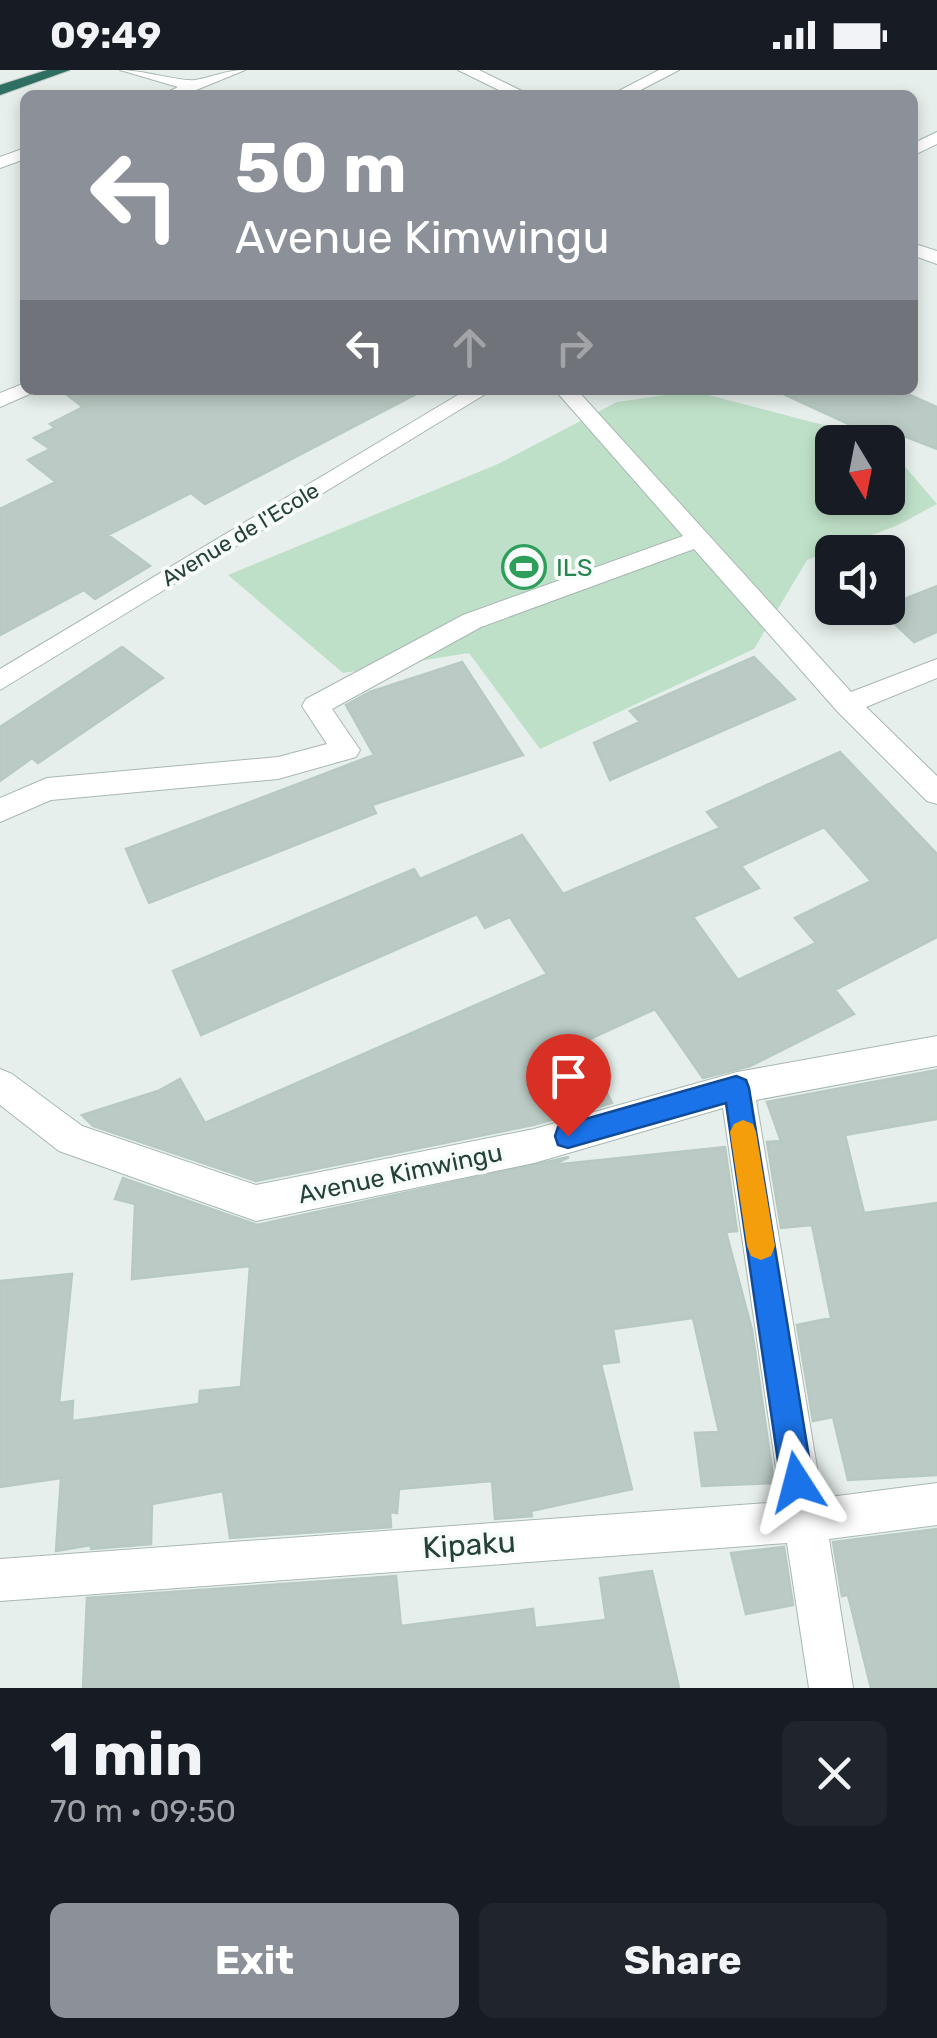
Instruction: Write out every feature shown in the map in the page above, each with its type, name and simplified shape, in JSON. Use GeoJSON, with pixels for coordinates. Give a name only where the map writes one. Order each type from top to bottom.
{"type":"FeatureCollection","features":[{"type":"Feature","properties":{"kind":"highway"},"geometry":{"type":"LineString","coordinates":[[0,90],[62,70]]}},
{"type":"Feature","properties":{"kind":"street"},"geometry":{"type":"LineString","coordinates":[[128,70],[194,86]]}},
{"type":"Feature","properties":{"kind":"street"},"geometry":{"type":"LineString","coordinates":[[183,90],[237,70]]}},
{"type":"Feature","properties":{"kind":"street"},"geometry":{"type":"LineString","coordinates":[[466,70],[511,90]]}},
{"type":"Feature","properties":{"kind":"street"},"geometry":{"type":"LineString","coordinates":[[630,90],[671,70]]}},
{"type":"Feature","properties":{"kind":"street","name":"Avenue de l'Ecole"},"geometry":{"type":"LineString","coordinates":[[0,681],[473,395]]}},
{"type":"Feature","properties":{"kind":"street"},"geometry":{"type":"LineString","coordinates":[[571,395],[846,704],[937,793]]}},
{"type":"Feature","properties":{"kind":"street"},"geometry":{"type":"LineString","coordinates":[[0,812],[47,790],[278,768],[346,750],[315,706],[472,621],[701,538]]}},
{"type":"Feature","properties":{"kind":"street"},"geometry":{"type":"LineString","coordinates":[[846,704],[937,668]]}},
{"type":"Feature","properties":{"kind":"street","name":"Avenue Kimwingu"},"geometry":{"type":"LineString","coordinates":[[0,1085],[71,1139],[256,1203],[534,1146],[736,1088],[937,1050]]}},
{"type":"Feature","properties":{"kind":"street"},"geometry":{"type":"LineString","coordinates":[[736,1088],[831,1688]]}},
{"type":"Feature","properties":{"kind":"street","name":"Kipaku"},"geometry":{"type":"LineString","coordinates":[[0,1580],[803,1521],[937,1504]]}},
{"type":"Feature","properties":{"kind":"green space","name":"ILS"},"geometry":{"type":"Polygon","coordinates":[[[665,395],[708,395],[823,425],[815,425],[815,515],[905,515],[905,467],[937,504],[872,535],[815,535],[815,557],[807,560],[754,649],[540,749],[469,653],[343,673],[228,575],[498,464],[617,402],[665,395]]]}},
{"type":"Feature","properties":{"kind":"building"},"geometry":{"type":"Polygon","coordinates":[[[67,395],[414,395],[205,504],[191,493],[108,535],[150,566],[95,599],[84,590],[0,635],[0,509],[56,482],[28,460],[50,449],[34,438],[55,428],[50,424],[83,407],[67,395]]]}},
{"type":"Feature","properties":{"kind":"building"},"geometry":{"type":"Polygon","coordinates":[[[786,395],[910,395],[937,407],[937,449],[905,436],[905,425],[851,425],[786,395]]]}},
{"type":"Feature","properties":{"kind":"building"},"geometry":{"type":"Polygon","coordinates":[[[937,586],[937,632],[914,642],[896,625],[905,625],[905,599],[937,586]]]}},
{"type":"Feature","properties":{"kind":"building"},"geometry":{"type":"Polygon","coordinates":[[[122,647],[163,678],[38,763],[32,758],[0,781],[0,727],[122,647]]]}},
{"type":"Feature","properties":{"kind":"building"},"geometry":{"type":"Polygon","coordinates":[[[754,657],[795,699],[610,780],[594,743],[640,722],[630,711],[754,657]]]}},
{"type":"Feature","properties":{"kind":"building"},"geometry":{"type":"Polygon","coordinates":[[[462,662],[523,755],[372,805],[376,813],[149,903],[126,849],[374,755],[346,705],[370,692],[462,662]]]}},
{"type":"Feature","properties":{"kind":"building"},"geometry":{"type":"Polygon","coordinates":[[[840,752],[937,854],[937,937],[835,990],[854,1014],[750,1066],[703,1078],[655,1009],[581,1043],[612,1103],[533,1125],[256,1181],[93,1126],[82,1115],[158,1091],[180,1079],[205,1123],[547,974],[510,917],[485,928],[477,914],[201,1035],[173,971],[414,869],[420,879],[522,835],[563,894],[720,828],[707,812],[840,752]],[[824,827],[741,866],[759,888],[693,917],[738,980],[816,943],[795,918],[871,881],[824,827]]]}},
{"type":"Feature","properties":{"kind":"building"},"geometry":{"type":"Polygon","coordinates":[[[937,1070],[937,1119],[845,1135],[864,1213],[937,1203],[937,1475],[848,1480],[833,1417],[813,1421],[797,1325],[831,1318],[812,1225],[781,1228],[767,1142],[781,1141],[767,1102],[937,1070]]]}},
{"type":"Feature","properties":{"kind":"building"},"geometry":{"type":"Polygon","coordinates":[[[725,1147],[737,1231],[726,1232],[752,1330],[774,1483],[702,1486],[695,1433],[719,1432],[693,1318],[613,1329],[619,1362],[601,1364],[632,1489],[531,1511],[532,1516],[495,1519],[492,1481],[399,1489],[397,1513],[390,1512],[391,1527],[230,1538],[223,1491],[152,1504],[151,1544],[91,1549],[91,1545],[56,1551],[61,1478],[0,1487],[0,1281],[72,1274],[59,1403],[73,1401],[72,1421],[199,1404],[200,1391],[241,1387],[250,1266],[132,1279],[135,1204],[115,1199],[123,1178],[257,1225],[569,1157],[552,1165],[725,1147]]]}},
{"type":"Feature","properties":{"kind":"building"},"geometry":{"type":"Polygon","coordinates":[[[937,1529],[937,1688],[871,1688],[848,1595],[842,1596],[833,1542],[937,1529]]]}},
{"type":"Feature","properties":{"kind":"building"},"geometry":{"type":"Polygon","coordinates":[[[784,1547],[793,1605],[746,1614],[731,1553],[784,1547]]]}},
{"type":"Feature","properties":{"kind":"building"},"geometry":{"type":"Polygon","coordinates":[[[652,1571],[679,1688],[83,1688],[87,1598],[396,1576],[401,1626],[533,1609],[535,1628],[606,1620],[600,1578],[652,1571]]]}},
{"type":"Feature","properties":{"kind":"slow traffic"},"geometry":{"type":"LineString","coordinates":[[743,1132],[761,1246]]}},
{"type":"Feature","properties":{"kind":"place","name":"ILS"},"geometry":{"type":"Point","coordinates":[524,567]}},
{"type":"Feature","properties":{"kind":"route"},"geometry":{"type":"LineString","coordinates":[[568,1136],[736,1088],[797,1482]]}}]}
